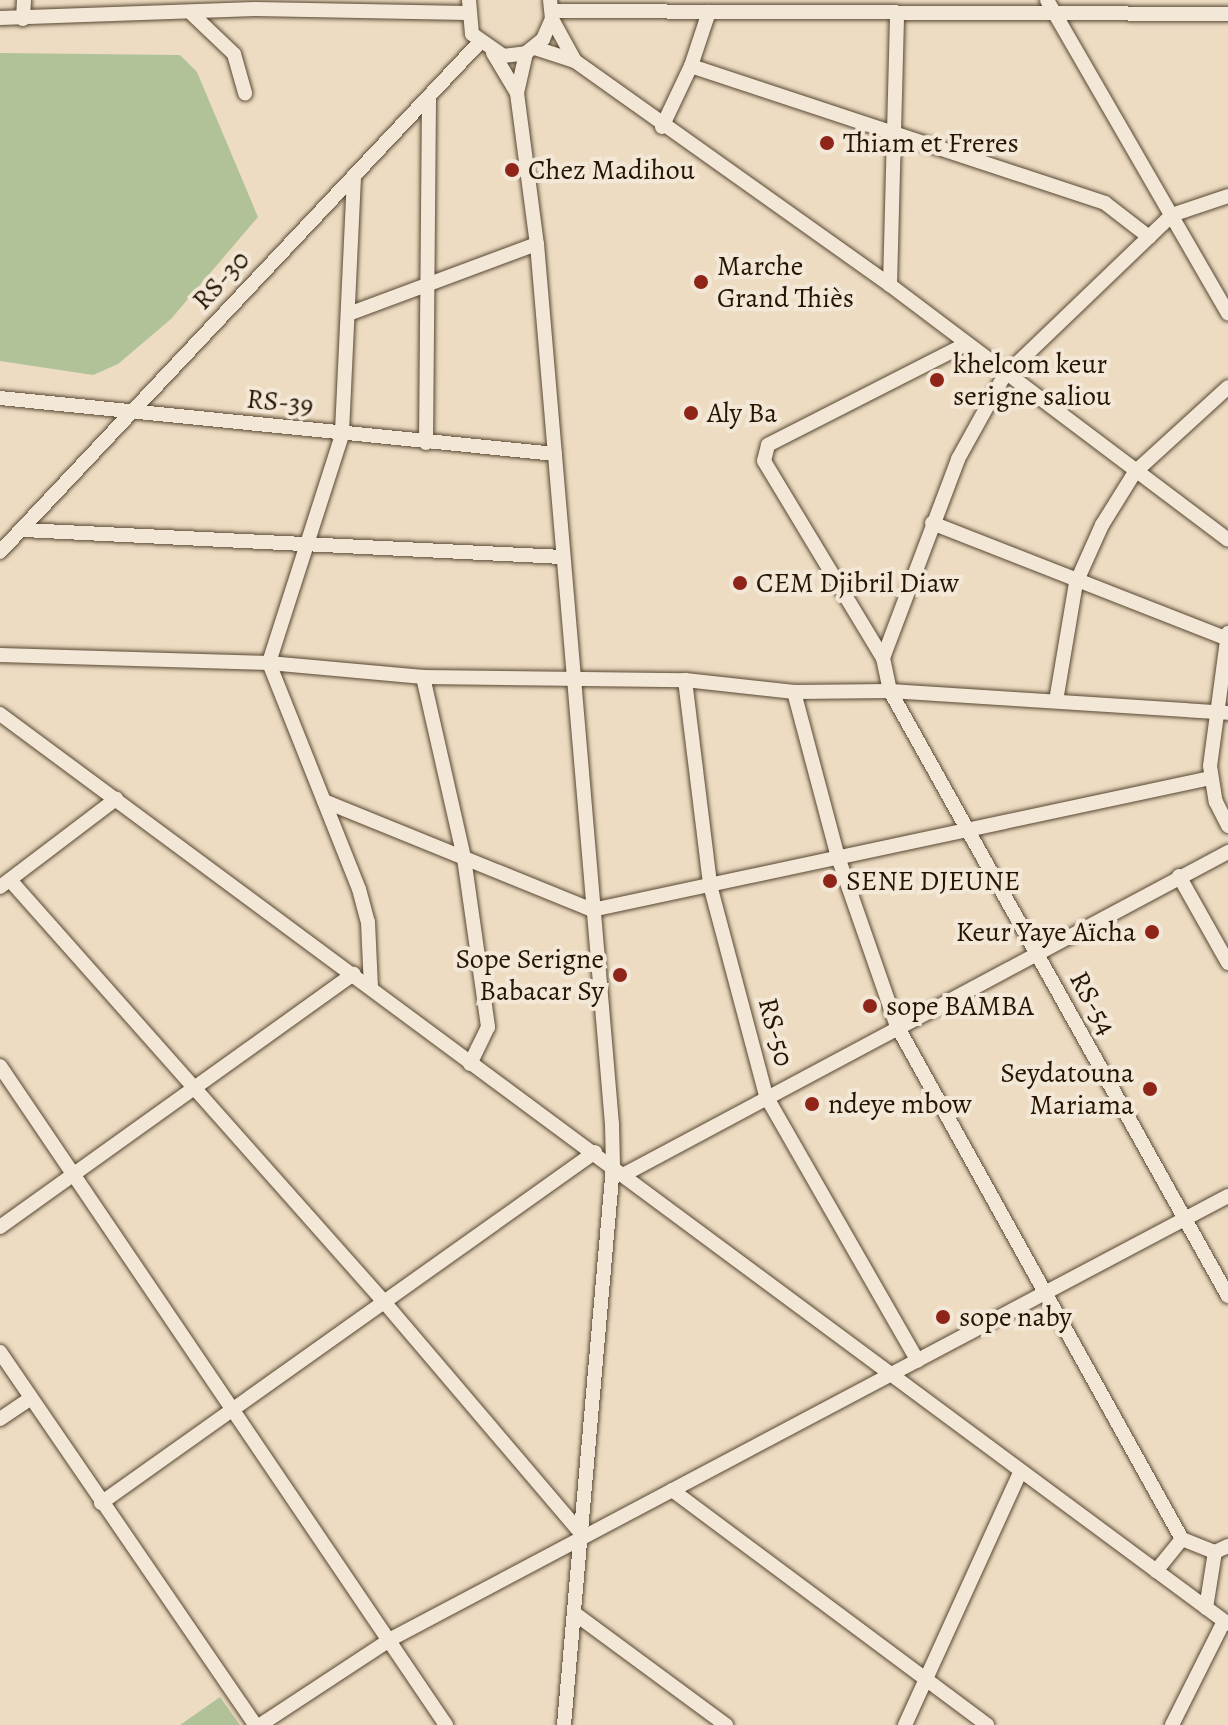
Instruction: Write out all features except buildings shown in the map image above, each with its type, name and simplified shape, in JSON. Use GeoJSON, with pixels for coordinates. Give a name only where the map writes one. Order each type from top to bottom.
{"type":"FeatureCollection","features":[{"type":"Feature","properties":{"kind":"street"},"geometry":{"type":"LineString","coordinates":[[23,19],[24,0]]}},
{"type":"Feature","properties":{"kind":"street"},"geometry":{"type":"LineString","coordinates":[[1047,0],[1228,314]]}},
{"type":"Feature","properties":{"kind":"street"},"geometry":{"type":"LineString","coordinates":[[0,18],[192,14],[254,5],[467,6],[479,43],[493,53],[517,93],[537,244],[592,910],[619,1170],[579,1536],[564,1725]]}},
{"type":"Feature","properties":{"kind":"street"},"geometry":{"type":"LineString","coordinates":[[552,7],[709,12],[729,6],[1056,15],[1186,7],[1228,14]]}},
{"type":"Feature","properties":{"kind":"street"},"geometry":{"type":"LineString","coordinates":[[517,93],[531,50],[552,7]]}},
{"type":"Feature","properties":{"kind":"street"},"geometry":{"type":"LineString","coordinates":[[552,7],[575,61]]}},
{"type":"Feature","properties":{"kind":"street"},"geometry":{"type":"LineString","coordinates":[[662,127],[691,66],[709,12]]}},
{"type":"Feature","properties":{"kind":"street"},"geometry":{"type":"LineString","coordinates":[[890,285],[897,13]]}},
{"type":"Feature","properties":{"kind":"street"},"geometry":{"type":"LineString","coordinates":[[192,14],[234,54],[245,93]]}},
{"type":"Feature","properties":{"kind":"street","name":"RS-30"},"geometry":{"type":"LineString","coordinates":[[0,552],[24,530],[479,43]]}},
{"type":"Feature","properties":{"kind":"street"},"geometry":{"type":"LineString","coordinates":[[493,53],[531,50],[575,61],[662,127],[890,285],[1004,376],[1228,540]]}},
{"type":"Feature","properties":{"kind":"street"},"geometry":{"type":"LineString","coordinates":[[691,66],[1105,203],[1149,237]]}},
{"type":"Feature","properties":{"kind":"street"},"geometry":{"type":"LineString","coordinates":[[426,443],[429,97]]}},
{"type":"Feature","properties":{"kind":"street"},"geometry":{"type":"LineString","coordinates":[[354,177],[351,313],[342,435],[269,663],[368,922],[371,987]]}},
{"type":"Feature","properties":{"kind":"street"},"geometry":{"type":"LineString","coordinates":[[883,658],[958,459],[1004,376],[1172,215],[1228,196]]}},
{"type":"Feature","properties":{"kind":"street"},"geometry":{"type":"LineString","coordinates":[[351,313],[537,244]]}},
{"type":"Feature","properties":{"kind":"street"},"geometry":{"type":"LineString","coordinates":[[883,658],[764,461],[764,451],[966,344]]}},
{"type":"Feature","properties":{"kind":"street"},"geometry":{"type":"LineString","coordinates":[[1056,701],[1076,583],[1102,525],[1135,472],[1228,387]]}},
{"type":"Feature","properties":{"kind":"street","name":"RS-39"},"geometry":{"type":"LineString","coordinates":[[0,398],[342,435],[555,454]]}},
{"type":"Feature","properties":{"kind":"street"},"geometry":{"type":"LineString","coordinates":[[932,523],[1076,583],[1226,636],[1221,712],[1211,778],[1228,826]]}},
{"type":"Feature","properties":{"kind":"street"},"geometry":{"type":"LineString","coordinates":[[24,530],[562,557]]}},
{"type":"Feature","properties":{"kind":"street"},"geometry":{"type":"LineString","coordinates":[[0,655],[269,663],[423,677],[685,680],[794,692],[890,691],[1221,712]]}},
{"type":"Feature","properties":{"kind":"street","name":"RS-54"},"geometry":{"type":"LineString","coordinates":[[883,658],[890,691],[1228,1296]]}},
{"type":"Feature","properties":{"kind":"street"},"geometry":{"type":"LineString","coordinates":[[423,677],[464,858],[488,1027],[470,1064]]}},
{"type":"Feature","properties":{"kind":"street","name":"RS-50"},"geometry":{"type":"LineString","coordinates":[[685,680],[710,885],[766,1096],[918,1361]]}},
{"type":"Feature","properties":{"kind":"street"},"geometry":{"type":"LineString","coordinates":[[794,692],[838,857],[897,1026],[1182,1539],[1221,1549],[1206,1608]]}},
{"type":"Feature","properties":{"kind":"street"},"geometry":{"type":"LineString","coordinates":[[0,714],[354,974],[470,1064],[595,1152],[1226,1623],[1172,1725]]}},
{"type":"Feature","properties":{"kind":"street"},"geometry":{"type":"LineString","coordinates":[[324,801],[592,910],[1211,778]]}},
{"type":"Feature","properties":{"kind":"street"},"geometry":{"type":"LineString","coordinates":[[116,799],[5,883],[385,1303],[579,1536]]}},
{"type":"Feature","properties":{"kind":"street"},"geometry":{"type":"LineString","coordinates":[[619,1170],[766,1096],[1228,852]]}},
{"type":"Feature","properties":{"kind":"street"},"geometry":{"type":"LineString","coordinates":[[1179,876],[1228,963]]}},
{"type":"Feature","properties":{"kind":"street"},"geometry":{"type":"LineString","coordinates":[[0,1227],[195,1091],[354,974]]}},
{"type":"Feature","properties":{"kind":"street"},"geometry":{"type":"LineString","coordinates":[[0,1066],[391,1639],[446,1725]]}},
{"type":"Feature","properties":{"kind":"street"},"geometry":{"type":"LineString","coordinates":[[101,1503],[595,1152]]}},
{"type":"Feature","properties":{"kind":"street"},"geometry":{"type":"LineString","coordinates":[[0,1352],[101,1503],[258,1725],[391,1639],[579,1536],[1046,1295],[1228,1196]]}},
{"type":"Feature","properties":{"kind":"street"},"geometry":{"type":"LineString","coordinates":[[0,1419],[30,1399]]}},
{"type":"Feature","properties":{"kind":"street"},"geometry":{"type":"LineString","coordinates":[[905,1725],[1021,1471]]}},
{"type":"Feature","properties":{"kind":"street"},"geometry":{"type":"LineString","coordinates":[[672,1490],[987,1725]]}},
{"type":"Feature","properties":{"kind":"street"},"geometry":{"type":"LineString","coordinates":[[1156,1571],[1182,1539]]}},
{"type":"Feature","properties":{"kind":"street"},"geometry":{"type":"LineString","coordinates":[[574,1613],[726,1725]]}},
{"type":"Feature","properties":{"kind":"green space"},"geometry":{"type":"Polygon","coordinates":[[[0,53],[180,55],[197,72],[258,217],[171,319],[118,364],[93,375],[0,361],[0,53]]]}},
{"type":"Feature","properties":{"kind":"green space"},"geometry":{"type":"Polygon","coordinates":[[[220,1697],[240,1725],[180,1725],[220,1697]]]}},
{"type":"Feature","properties":{"kind":"place","name":"Thiam et Freres"},"geometry":{"type":"Point","coordinates":[827,143]}},
{"type":"Feature","properties":{"kind":"place","name":"Chez Madihou"},"geometry":{"type":"Point","coordinates":[512,170]}},
{"type":"Feature","properties":{"kind":"place","name":"Marche Grand Thiès"},"geometry":{"type":"Point","coordinates":[701,282]}},
{"type":"Feature","properties":{"kind":"place","name":"khelcom keur serigne saliou"},"geometry":{"type":"Point","coordinates":[937,380]}},
{"type":"Feature","properties":{"kind":"place","name":"Aly Ba"},"geometry":{"type":"Point","coordinates":[691,413]}},
{"type":"Feature","properties":{"kind":"place","name":"CEM Djibril Diaw"},"geometry":{"type":"Point","coordinates":[740,583]}},
{"type":"Feature","properties":{"kind":"place","name":"SENE DJEUNE"},"geometry":{"type":"Point","coordinates":[830,881]}},
{"type":"Feature","properties":{"kind":"place","name":"Keur Yaye Aïcha"},"geometry":{"type":"Point","coordinates":[1152,932]}},
{"type":"Feature","properties":{"kind":"place","name":"Sope Serigne Babacar Sy"},"geometry":{"type":"Point","coordinates":[620,975]}},
{"type":"Feature","properties":{"kind":"place","name":"sope BAMBA"},"geometry":{"type":"Point","coordinates":[870,1006]}},
{"type":"Feature","properties":{"kind":"place","name":"Seydatouna Mariama"},"geometry":{"type":"Point","coordinates":[1150,1089]}},
{"type":"Feature","properties":{"kind":"place","name":"ndeye mbow"},"geometry":{"type":"Point","coordinates":[812,1104]}},
{"type":"Feature","properties":{"kind":"place","name":"sope naby"},"geometry":{"type":"Point","coordinates":[943,1317]}}]}
